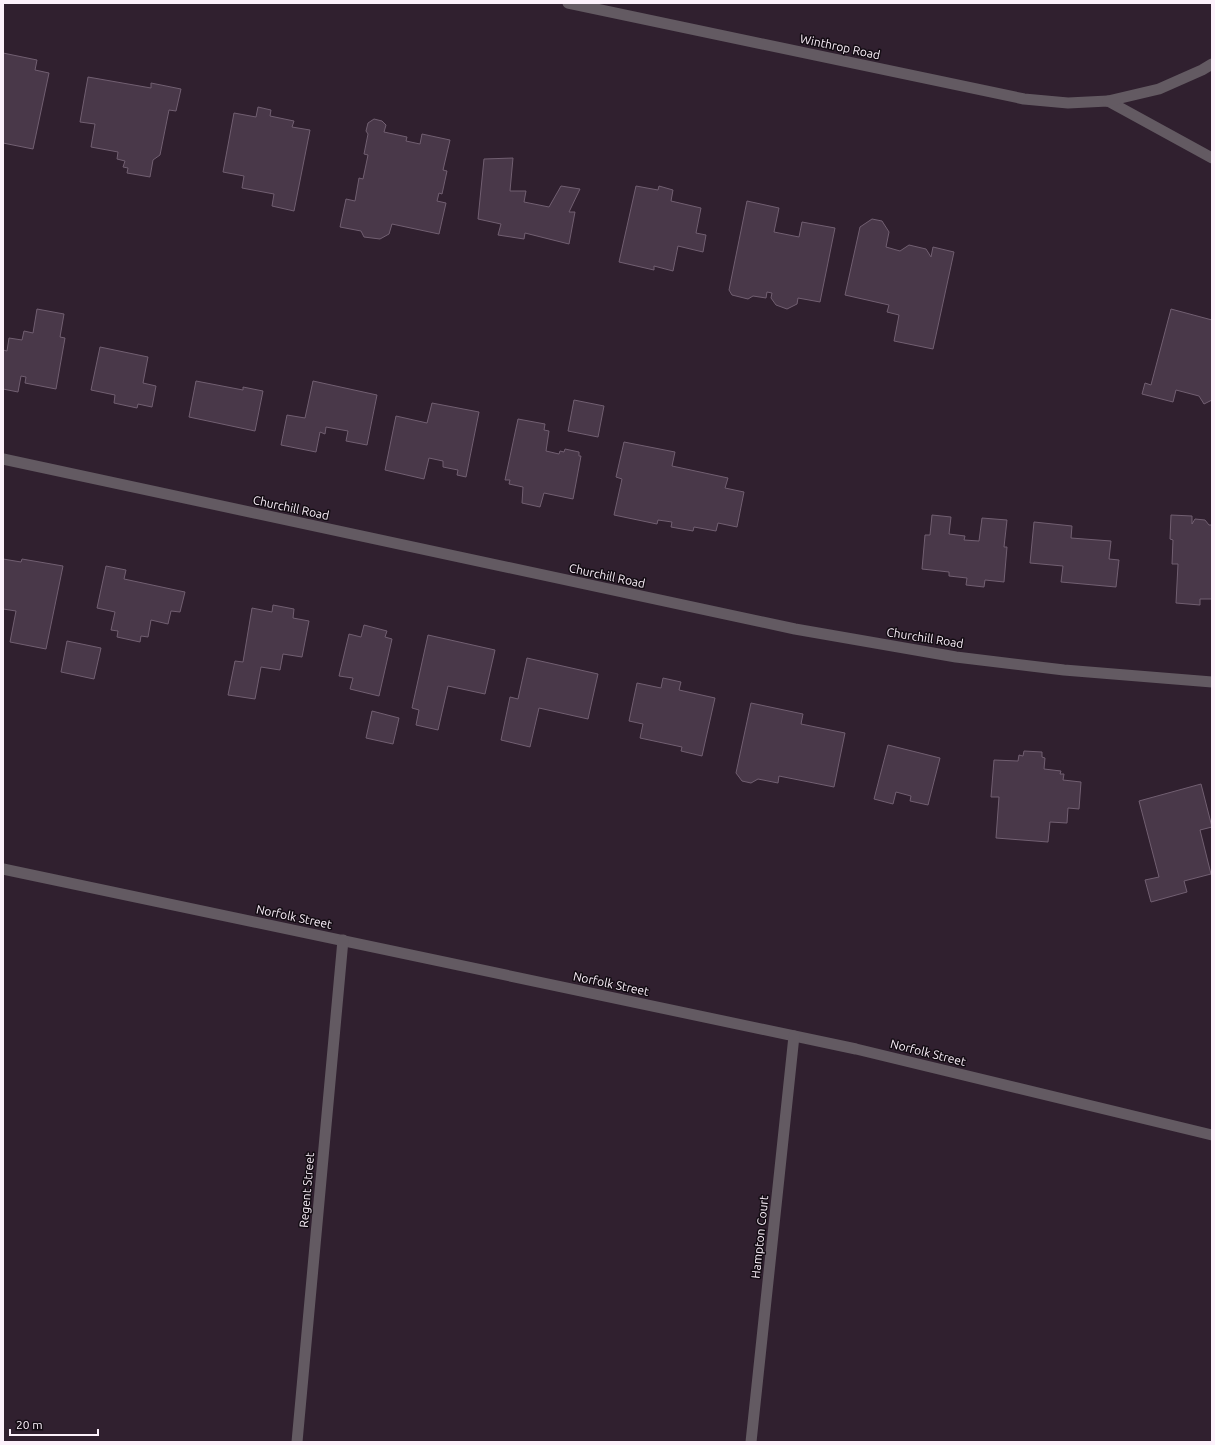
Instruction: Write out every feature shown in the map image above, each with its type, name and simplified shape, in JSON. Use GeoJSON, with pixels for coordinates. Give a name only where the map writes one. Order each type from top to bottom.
{"type":"FeatureCollection","features":[{"type":"Feature","properties":{"kind":"street","name":"Winthrop Road"},"geometry":{"type":"LineString","coordinates":[[568,3],[1024,99],[1068,103],[1108,101],[1159,89],[1212,64]]}},
{"type":"Feature","properties":{"kind":"street"},"geometry":{"type":"LineString","coordinates":[[1108,101],[1212,158]]}},
{"type":"Feature","properties":{"kind":"street","name":"Churchill Road"},"geometry":{"type":"LineString","coordinates":[[3,459],[795,629],[964,658],[1064,670],[1212,682]]}},
{"type":"Feature","properties":{"kind":"street","name":"Norfolk Street"},"geometry":{"type":"LineString","coordinates":[[3,869],[856,1049],[1212,1136]]}},
{"type":"Feature","properties":{"kind":"street","name":"Regent Street"},"geometry":{"type":"LineString","coordinates":[[297,1442],[343,940]]}},
{"type":"Feature","properties":{"kind":"street","name":"Hampton Court"},"geometry":{"type":"LineString","coordinates":[[751,1442],[794,1036]]}},
{"type":"Feature","properties":{"kind":"building"},"geometry":{"type":"Polygon","coordinates":[[[3,53],[37,60],[35,70],[49,73],[33,149],[3,143],[3,53]]]}},
{"type":"Feature","properties":{"kind":"building"},"geometry":{"type":"Polygon","coordinates":[[[88,77],[151,88],[151,83],[181,89],[176,111],[169,110],[160,155],[153,160],[150,177],[127,173],[128,168],[123,167],[125,161],[117,159],[118,152],[91,147],[95,124],[80,122],[88,77]]]}},
{"type":"Feature","properties":{"kind":"building"},"geometry":{"type":"Polygon","coordinates":[[[258,107],[271,110],[270,116],[294,121],[292,127],[310,130],[294,211],[272,206],[274,194],[242,188],[244,176],[223,172],[234,113],[256,117],[258,107]]]}},
{"type":"Feature","properties":{"kind":"building"},"geometry":{"type":"Polygon","coordinates":[[[374,119],[382,121],[386,125],[384,132],[407,137],[406,141],[420,144],[422,134],[450,140],[443,170],[447,171],[442,194],[439,193],[437,201],[446,203],[439,234],[392,224],[389,234],[380,239],[364,237],[361,231],[340,227],[346,199],[355,201],[359,178],[363,179],[368,155],[364,154],[368,134],[366,131],[368,123],[374,119]]]}},
{"type":"Feature","properties":{"kind":"building"},"geometry":{"type":"Polygon","coordinates":[[[513,158],[510,191],[526,191],[524,202],[549,207],[561,186],[580,189],[569,212],[575,212],[569,244],[525,233],[524,239],[498,235],[501,224],[478,219],[484,159],[513,158]]]}},
{"type":"Feature","properties":{"kind":"building"},"geometry":{"type":"Polygon","coordinates":[[[636,186],[658,190],[659,186],[673,190],[671,201],[701,208],[696,233],[706,235],[703,252],[678,246],[673,271],[654,266],[654,270],[619,262],[636,186]]]}},
{"type":"Feature","properties":{"kind":"building"},"geometry":{"type":"Polygon","coordinates":[[[747,201],[779,208],[774,232],[799,237],[802,222],[835,228],[820,302],[798,298],[797,304],[787,309],[776,305],[771,298],[772,293],[767,292],[766,298],[753,296],[748,299],[732,295],[729,290],[747,201]]]}},
{"type":"Feature","properties":{"kind":"building"},"geometry":{"type":"Polygon","coordinates":[[[872,219],[882,221],[889,232],[886,247],[900,251],[909,245],[926,249],[931,257],[933,247],[954,252],[933,349],[894,341],[899,315],[887,312],[889,305],[845,295],[860,227],[872,219]]]}},
{"type":"Feature","properties":{"kind":"building"},"geometry":{"type":"Polygon","coordinates":[[[37,309],[64,314],[60,337],[65,338],[56,389],[25,383],[26,377],[21,376],[18,392],[3,389],[3,350],[7,351],[9,338],[22,340],[24,331],[33,333],[37,309]]]}},
{"type":"Feature","properties":{"kind":"building"},"geometry":{"type":"Polygon","coordinates":[[[1171,309],[1212,320],[1212,400],[1204,404],[1199,396],[1176,390],[1173,402],[1142,394],[1145,383],[1151,385],[1171,309]]]}},
{"type":"Feature","properties":{"kind":"building"},"geometry":{"type":"Polygon","coordinates":[[[100,347],[148,357],[143,383],[156,386],[152,407],[138,404],[137,408],[114,403],[115,395],[91,390],[100,347]]]}},
{"type":"Feature","properties":{"kind":"building"},"geometry":{"type":"Polygon","coordinates":[[[196,381],[243,390],[243,387],[263,391],[255,431],[189,417],[196,381]]]}},
{"type":"Feature","properties":{"kind":"building"},"geometry":{"type":"Polygon","coordinates":[[[313,381],[377,395],[367,445],[346,441],[348,431],[326,427],[325,434],[320,432],[316,452],[281,445],[287,415],[305,418],[313,381]]]}},
{"type":"Feature","properties":{"kind":"building"},"geometry":{"type":"Polygon","coordinates":[[[574,400],[604,406],[598,437],[568,431],[574,400]]]}},
{"type":"Feature","properties":{"kind":"building"},"geometry":{"type":"Polygon","coordinates":[[[432,403],[479,412],[466,477],[457,475],[458,470],[443,467],[443,461],[429,458],[424,479],[385,470],[396,416],[427,423],[432,403]]]}},
{"type":"Feature","properties":{"kind":"building"},"geometry":{"type":"Polygon","coordinates":[[[518,419],[545,424],[544,430],[549,431],[546,451],[559,454],[560,451],[564,452],[565,449],[579,452],[579,456],[581,456],[573,499],[544,493],[540,507],[522,503],[523,487],[509,484],[510,480],[505,480],[518,419]]]}},
{"type":"Feature","properties":{"kind":"building"},"geometry":{"type":"Polygon","coordinates":[[[624,442],[675,452],[672,466],[728,478],[725,488],[744,492],[737,527],[718,523],[716,531],[694,527],[693,531],[671,527],[672,522],[658,520],[657,524],[614,515],[622,479],[616,477],[624,442]]]}},
{"type":"Feature","properties":{"kind":"building"},"geometry":{"type":"Polygon","coordinates":[[[932,515],[951,517],[949,534],[965,536],[964,540],[979,541],[982,518],[1007,520],[1004,547],[1007,547],[1004,582],[985,580],[984,587],[966,585],[967,578],[949,576],[949,572],[922,569],[925,535],[930,535],[932,515]]]}},
{"type":"Feature","properties":{"kind":"building"},"geometry":{"type":"Polygon","coordinates":[[[1171,515],[1192,516],[1192,524],[1195,519],[1205,520],[1209,525],[1212,525],[1212,599],[1200,599],[1200,605],[1176,603],[1178,564],[1172,564],[1173,540],[1170,539],[1171,515]]]}},
{"type":"Feature","properties":{"kind":"building"},"geometry":{"type":"Polygon","coordinates":[[[1034,522],[1072,526],[1071,538],[1111,541],[1109,559],[1119,560],[1116,587],[1061,582],[1063,566],[1030,563],[1034,522]]]}},
{"type":"Feature","properties":{"kind":"building"},"geometry":{"type":"Polygon","coordinates":[[[3,559],[21,562],[22,559],[63,566],[46,649],[10,642],[16,611],[3,609],[3,559]]]}},
{"type":"Feature","properties":{"kind":"building"},"geometry":{"type":"Polygon","coordinates":[[[106,566],[126,570],[124,579],[185,592],[180,612],[171,611],[168,624],[151,620],[148,637],[141,636],[140,642],[117,637],[118,631],[111,630],[115,612],[97,608],[106,566]]]}},
{"type":"Feature","properties":{"kind":"building"},"geometry":{"type":"Polygon","coordinates":[[[273,605],[294,609],[293,618],[309,621],[302,657],[283,654],[280,670],[261,667],[255,699],[228,695],[235,661],[243,662],[252,608],[272,612],[273,605]]]}},
{"type":"Feature","properties":{"kind":"building"},"geometry":{"type":"Polygon","coordinates":[[[364,625],[387,631],[385,637],[392,639],[379,696],[350,689],[353,678],[339,676],[349,634],[361,637],[364,625]]]}},
{"type":"Feature","properties":{"kind":"building"},"geometry":{"type":"Polygon","coordinates":[[[428,635],[495,650],[485,694],[448,686],[438,730],[416,725],[419,710],[412,708],[428,635]]]}},
{"type":"Feature","properties":{"kind":"building"},"geometry":{"type":"Polygon","coordinates":[[[67,641],[101,648],[94,679],[61,672],[67,641]]]}},
{"type":"Feature","properties":{"kind":"building"},"geometry":{"type":"Polygon","coordinates":[[[527,658],[598,674],[588,719],[539,708],[530,747],[501,740],[510,697],[518,699],[527,658]]]}},
{"type":"Feature","properties":{"kind":"building"},"geometry":{"type":"Polygon","coordinates":[[[663,678],[681,682],[679,690],[715,698],[702,756],[681,751],[682,747],[640,738],[643,724],[629,721],[637,683],[661,688],[663,678]]]}},
{"type":"Feature","properties":{"kind":"building"},"geometry":{"type":"Polygon","coordinates":[[[751,703],[803,714],[801,724],[845,733],[834,787],[779,776],[778,783],[758,779],[751,783],[742,781],[736,773],[751,703]]]}},
{"type":"Feature","properties":{"kind":"building"},"geometry":{"type":"Polygon","coordinates":[[[372,711],[399,718],[393,744],[366,738],[372,711]]]}},
{"type":"Feature","properties":{"kind":"building"},"geometry":{"type":"Polygon","coordinates":[[[888,745],[940,758],[928,805],[910,801],[911,796],[896,792],[893,804],[874,799],[888,745]]]}},
{"type":"Feature","properties":{"kind":"building"},"geometry":{"type":"Polygon","coordinates":[[[1024,751],[1042,752],[1042,757],[1045,758],[1044,769],[1061,771],[1060,774],[1064,774],[1063,780],[1081,782],[1079,809],[1068,808],[1067,823],[1050,822],[1048,842],[996,838],[999,797],[991,797],[994,760],[1018,761],[1019,755],[1023,756],[1024,751]]]}},
{"type":"Feature","properties":{"kind":"building"},"geometry":{"type":"Polygon","coordinates":[[[1201,784],[1212,827],[1200,830],[1211,874],[1184,881],[1187,892],[1151,902],[1145,880],[1159,877],[1139,801],[1201,784]]]}}]}
